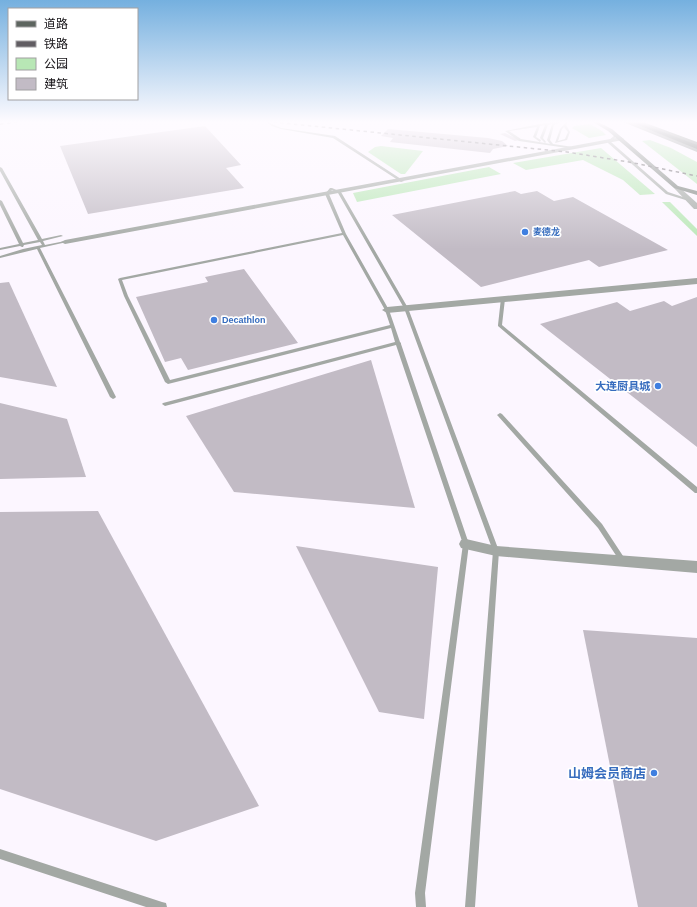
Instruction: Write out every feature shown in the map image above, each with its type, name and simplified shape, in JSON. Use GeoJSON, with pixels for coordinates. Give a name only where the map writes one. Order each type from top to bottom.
{"type":"FeatureCollection","features":[{"type":"Feature","properties":{"kind":"street"},"geometry":{"type":"LineString","coordinates":[[329,192],[339,192],[467,164]]}},
{"type":"Feature","properties":{"kind":"street"},"geometry":{"type":"LineString","coordinates":[[63,239],[482,164]]}},
{"type":"Feature","properties":{"kind":"street"},"geometry":{"type":"LineString","coordinates":[[650,164],[676,187],[694,199],[697,207]]}},
{"type":"Feature","properties":{"kind":"street"},"geometry":{"type":"LineString","coordinates":[[676,187],[697,193]]}},
{"type":"Feature","properties":{"kind":"street"},"geometry":{"type":"LineString","coordinates":[[387,310],[697,281]]}},
{"type":"Feature","properties":{"kind":"street"},"geometry":{"type":"LineString","coordinates":[[466,544],[496,551],[697,567]]}},
{"type":"Feature","properties":{"kind":"lane"},"geometry":{"type":"LineString","coordinates":[[377,164],[400,179]]}},
{"type":"Feature","properties":{"kind":"lane"},"geometry":{"type":"LineString","coordinates":[[634,164],[667,193],[694,199]]}},
{"type":"Feature","properties":{"kind":"lane"},"geometry":{"type":"LineString","coordinates":[[0,168],[44,246]]}},
{"type":"Feature","properties":{"kind":"lane"},"geometry":{"type":"LineString","coordinates":[[329,192],[344,234],[387,310],[466,544],[420,893],[421,907]]}},
{"type":"Feature","properties":{"kind":"lane"},"geometry":{"type":"LineString","coordinates":[[339,192],[406,308],[496,551],[470,907]]}},
{"type":"Feature","properties":{"kind":"lane"},"geometry":{"type":"LineString","coordinates":[[0,201],[24,250]]}},
{"type":"Feature","properties":{"kind":"lane"},"geometry":{"type":"LineString","coordinates":[[344,234],[120,279],[126,296],[168,382],[393,326]]}},
{"type":"Feature","properties":{"kind":"lane"},"geometry":{"type":"LineString","coordinates":[[0,249],[21,243],[63,239]]}},
{"type":"Feature","properties":{"kind":"lane"},"geometry":{"type":"LineString","coordinates":[[0,257],[44,246],[63,239]]}},
{"type":"Feature","properties":{"kind":"lane"},"geometry":{"type":"LineString","coordinates":[[38,247],[113,396]]}},
{"type":"Feature","properties":{"kind":"lane"},"geometry":{"type":"LineString","coordinates":[[503,299],[500,326],[697,491]]}},
{"type":"Feature","properties":{"kind":"lane"},"geometry":{"type":"LineString","coordinates":[[165,404],[399,343]]}},
{"type":"Feature","properties":{"kind":"lane"},"geometry":{"type":"LineString","coordinates":[[500,415],[600,526],[623,561]]}},
{"type":"Feature","properties":{"kind":"lane"},"geometry":{"type":"LineString","coordinates":[[0,854],[162,907]]}},
{"type":"Feature","properties":{"kind":"green space"},"geometry":{"type":"Polygon","coordinates":[[[386,164],[413,164],[405,174],[401,174],[386,164]]]}},
{"type":"Feature","properties":{"kind":"green space"},"geometry":{"type":"Polygon","coordinates":[[[515,164],[558,164],[526,170],[515,164]]]}},
{"type":"Feature","properties":{"kind":"green space"},"geometry":{"type":"Polygon","coordinates":[[[592,164],[620,164],[655,194],[640,195],[623,180],[592,164]]]}},
{"type":"Feature","properties":{"kind":"green space"},"geometry":{"type":"Polygon","coordinates":[[[672,164],[697,164],[697,184],[672,164]]]}},
{"type":"Feature","properties":{"kind":"green space"},"geometry":{"type":"Polygon","coordinates":[[[489,167],[501,174],[357,202],[353,193],[489,167]]]}},
{"type":"Feature","properties":{"kind":"green space"},"geometry":{"type":"Polygon","coordinates":[[[662,202],[670,202],[697,229],[697,236],[662,202]]]}},
{"type":"Feature","properties":{"kind":"building"},"geometry":{"type":"Polygon","coordinates":[[[68,164],[241,165],[226,168],[244,188],[88,214],[68,164]]]}},
{"type":"Feature","properties":{"kind":"building","name":"麦德龙"},"geometry":{"type":"Polygon","coordinates":[[[515,191],[521,194],[537,191],[554,201],[573,197],[668,250],[599,267],[589,260],[481,287],[392,215],[515,191]]]}},
{"type":"Feature","properties":{"kind":"building","name":"Decathlon"},"geometry":{"type":"Polygon","coordinates":[[[244,269],[298,343],[188,370],[181,358],[165,362],[136,297],[208,282],[205,277],[244,269]]]}},
{"type":"Feature","properties":{"kind":"building"},"geometry":{"type":"Polygon","coordinates":[[[9,282],[57,387],[0,377],[0,283],[9,282]]]}},
{"type":"Feature","properties":{"kind":"building","name":"大连厨具城"},"geometry":{"type":"Polygon","coordinates":[[[697,297],[697,447],[540,324],[617,302],[630,311],[664,301],[672,306],[697,297]]]}},
{"type":"Feature","properties":{"kind":"building"},"geometry":{"type":"Polygon","coordinates":[[[371,360],[415,508],[234,492],[186,416],[371,360]]]}},
{"type":"Feature","properties":{"kind":"building"},"geometry":{"type":"Polygon","coordinates":[[[0,403],[67,419],[86,477],[0,479],[0,403]]]}},
{"type":"Feature","properties":{"kind":"building"},"geometry":{"type":"Polygon","coordinates":[[[98,511],[259,806],[156,841],[0,789],[0,512],[98,511]]]}},
{"type":"Feature","properties":{"kind":"building"},"geometry":{"type":"Polygon","coordinates":[[[296,546],[438,567],[424,719],[379,712],[296,546]]]}},
{"type":"Feature","properties":{"kind":"building","name":"山姆会员商店"},"geometry":{"type":"Polygon","coordinates":[[[583,630],[697,638],[697,907],[638,907],[583,630]]]}},
{"type":"Feature","properties":{"kind":"railway"},"geometry":{"type":"LineString","coordinates":[[640,164],[697,176]]}},
{"type":"Feature","properties":{"kind":"place","name":"麦德龙"},"geometry":{"type":"Point","coordinates":[525,232]}},
{"type":"Feature","properties":{"kind":"place","name":"Decathlon"},"geometry":{"type":"Point","coordinates":[214,320]}},
{"type":"Feature","properties":{"kind":"place","name":"大连厨具城"},"geometry":{"type":"Point","coordinates":[658,386]}},
{"type":"Feature","properties":{"kind":"place","name":"山姆会员商店"},"geometry":{"type":"Point","coordinates":[654,773]}}]}
